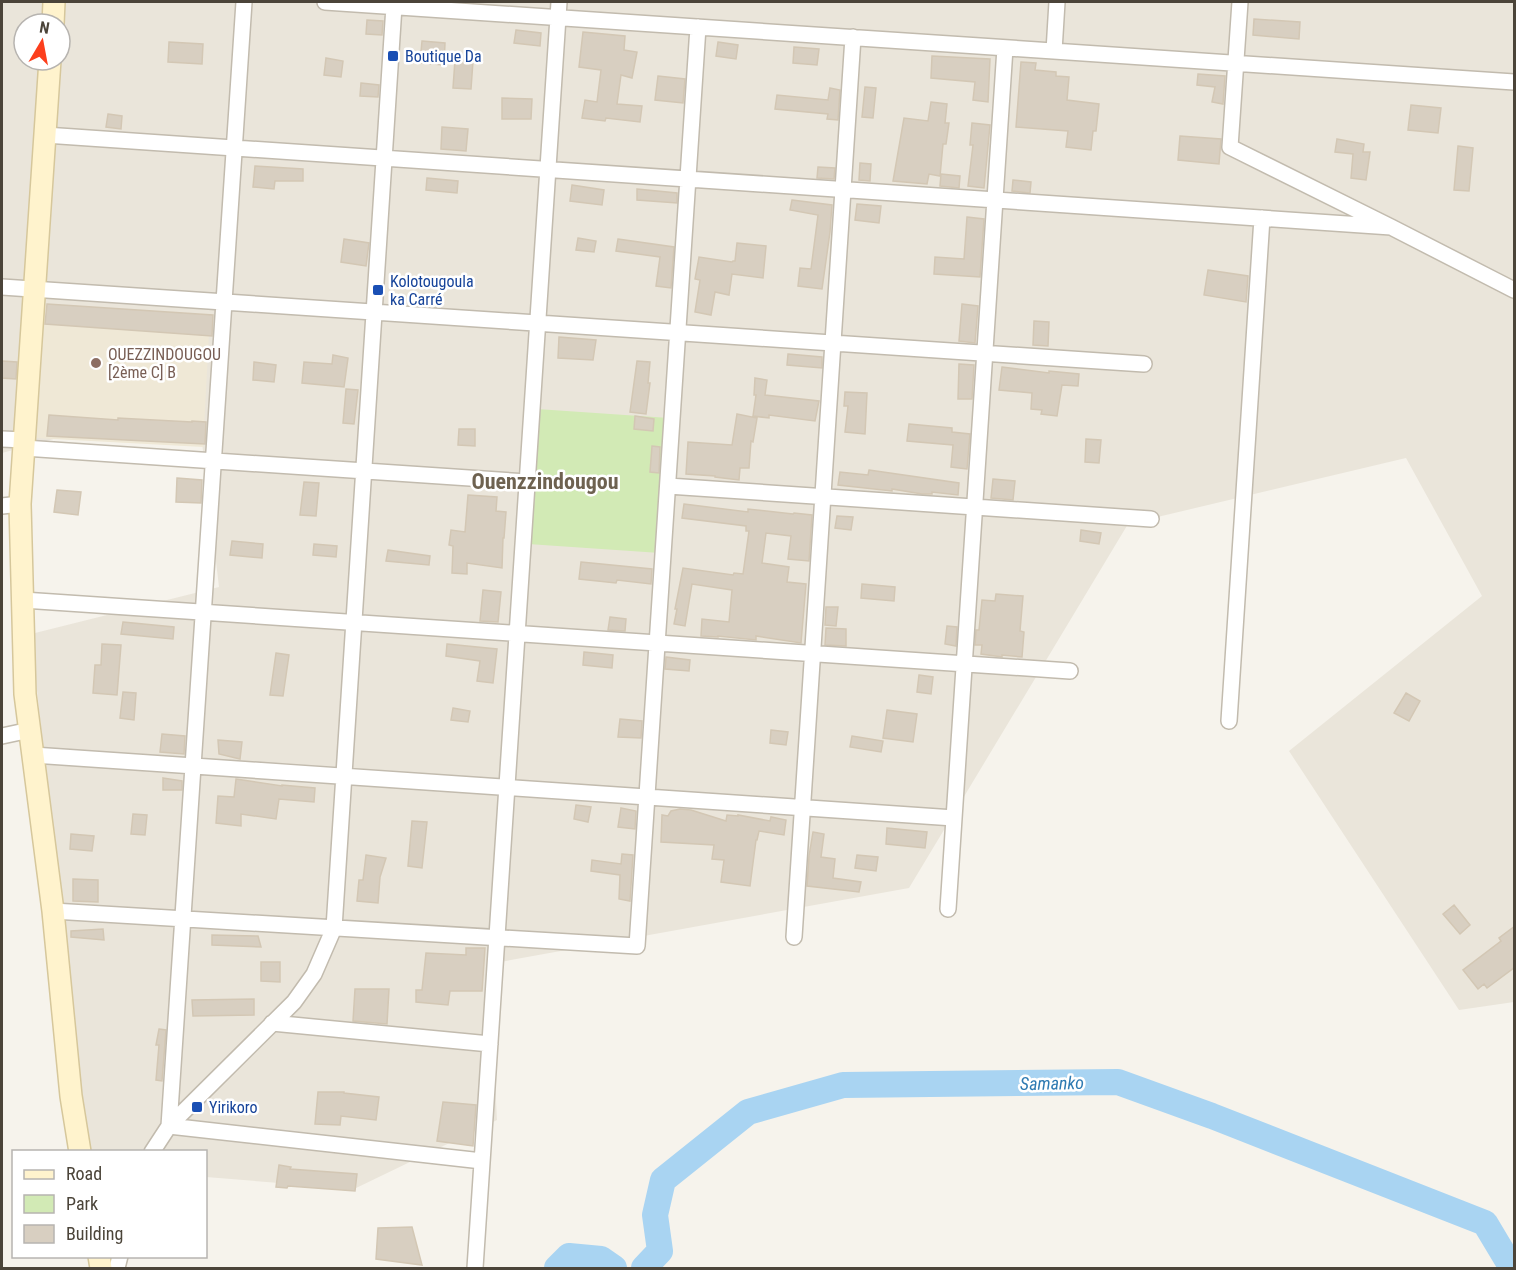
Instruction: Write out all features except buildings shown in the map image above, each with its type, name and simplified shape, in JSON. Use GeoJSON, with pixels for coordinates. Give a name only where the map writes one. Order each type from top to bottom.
{"type":"FeatureCollection","features":[{"type":"Feature","properties":{"kind":"street"},"geometry":{"type":"LineString","coordinates":[[169,1126],[244,2]]}},
{"type":"Feature","properties":{"kind":"street"},"geometry":{"type":"LineString","coordinates":[[325,2],[1515,82]]}},
{"type":"Feature","properties":{"kind":"street"},"geometry":{"type":"LineString","coordinates":[[475,1269],[559,2]]}},
{"type":"Feature","properties":{"kind":"street"},"geometry":{"type":"LineString","coordinates":[[1054,51],[1057,2]]}},
{"type":"Feature","properties":{"kind":"street"},"geometry":{"type":"LineString","coordinates":[[1239,2],[1230,147],[1515,290]]}},
{"type":"Feature","properties":{"kind":"street"},"geometry":{"type":"LineString","coordinates":[[153,1150],[169,1126],[294,1002],[314,974],[334,928],[394,6]]}},
{"type":"Feature","properties":{"kind":"street"},"geometry":{"type":"LineString","coordinates":[[53,911],[638,946],[698,27]]}},
{"type":"Feature","properties":{"kind":"street"},"geometry":{"type":"LineString","coordinates":[[794,937],[853,37]]}},
{"type":"Feature","properties":{"kind":"street"},"geometry":{"type":"LineString","coordinates":[[948,909],[1005,48]]}},
{"type":"Feature","properties":{"kind":"street"},"geometry":{"type":"LineString","coordinates":[[49,72],[24,444],[11,505],[23,600],[25,694],[53,911],[71,1096],[81,1150]]}},
{"type":"Feature","properties":{"kind":"street"},"geometry":{"type":"LineString","coordinates":[[45,135],[1391,227]]}},
{"type":"Feature","properties":{"kind":"street"},"geometry":{"type":"LineString","coordinates":[[1229,721],[1262,218]]}},
{"type":"Feature","properties":{"kind":"street"},"geometry":{"type":"LineString","coordinates":[[2,287],[1143,364]]}},
{"type":"Feature","properties":{"kind":"street"},"geometry":{"type":"LineString","coordinates":[[2,439],[24,444],[214,461],[527,482]]}},
{"type":"Feature","properties":{"kind":"street"},"geometry":{"type":"LineString","coordinates":[[668,486],[1151,519]]}},
{"type":"Feature","properties":{"kind":"street"},"geometry":{"type":"LineString","coordinates":[[23,600],[1070,671]]}},
{"type":"Feature","properties":{"kind":"street"},"geometry":{"type":"LineString","coordinates":[[2,736],[30,730]]}},
{"type":"Feature","properties":{"kind":"street"},"geometry":{"type":"LineString","coordinates":[[33,756],[954,818]]}},
{"type":"Feature","properties":{"kind":"street"},"geometry":{"type":"LineString","coordinates":[[273,1023],[490,1044]]}},
{"type":"Feature","properties":{"kind":"street"},"geometry":{"type":"LineString","coordinates":[[169,1126],[482,1161]]}},
{"type":"Feature","properties":{"kind":"shaded area"},"geometry":{"type":"Polygon","coordinates":[[[2,2],[1514,2],[1514,1002],[1459,1010],[1289,751],[1482,596],[1406,458],[1128,524],[909,888],[489,964],[497,1120],[354,1189],[207,1177],[207,1150],[86,1150],[31,634],[219,587],[197,400],[2,453],[2,2]]]}},
{"type":"Feature","properties":{"kind":"shaded area"},"geometry":{"type":"Polygon","coordinates":[[[42,305],[210,314],[203,447],[35,438],[42,305]]]}},
{"type":"Feature","properties":{"kind":"green space"},"geometry":{"type":"Polygon","coordinates":[[[537,409],[669,418],[660,553],[528,544],[537,409]]]}},
{"type":"Feature","properties":{"kind":"waterway","name":"Samanko"},"geometry":{"type":"LineString","coordinates":[[644,1268],[660,1251],[655,1215],[663,1180],[748,1112],[843,1085],[1118,1082],[1212,1116],[1485,1223],[1512,1268]]}},
{"type":"Feature","properties":{"kind":"waterway","name":"Samanko"},"geometry":{"type":"LineString","coordinates":[[557,1268],[569,1256],[601,1259],[614,1268]]}},
{"type":"Feature","properties":{"kind":"place","name":"Boutique Da"},"geometry":{"type":"Point","coordinates":[393,56]}},
{"type":"Feature","properties":{"kind":"place","name":"Kolotougoula ka Carré"},"geometry":{"type":"Point","coordinates":[378,290]}},
{"type":"Feature","properties":{"kind":"place","name":"OUEZZINDOUGOU [2ème C] B"},"geometry":{"type":"Point","coordinates":[96,363]}},
{"type":"Feature","properties":{"kind":"place","name":"Yirikoro"},"geometry":{"type":"Point","coordinates":[197,1107]}},
{"type":"Feature","properties":{"kind":"district","name":"Ouenzzindougou"},"geometry":{"type":"Point","coordinates":[545,481]}}]}
